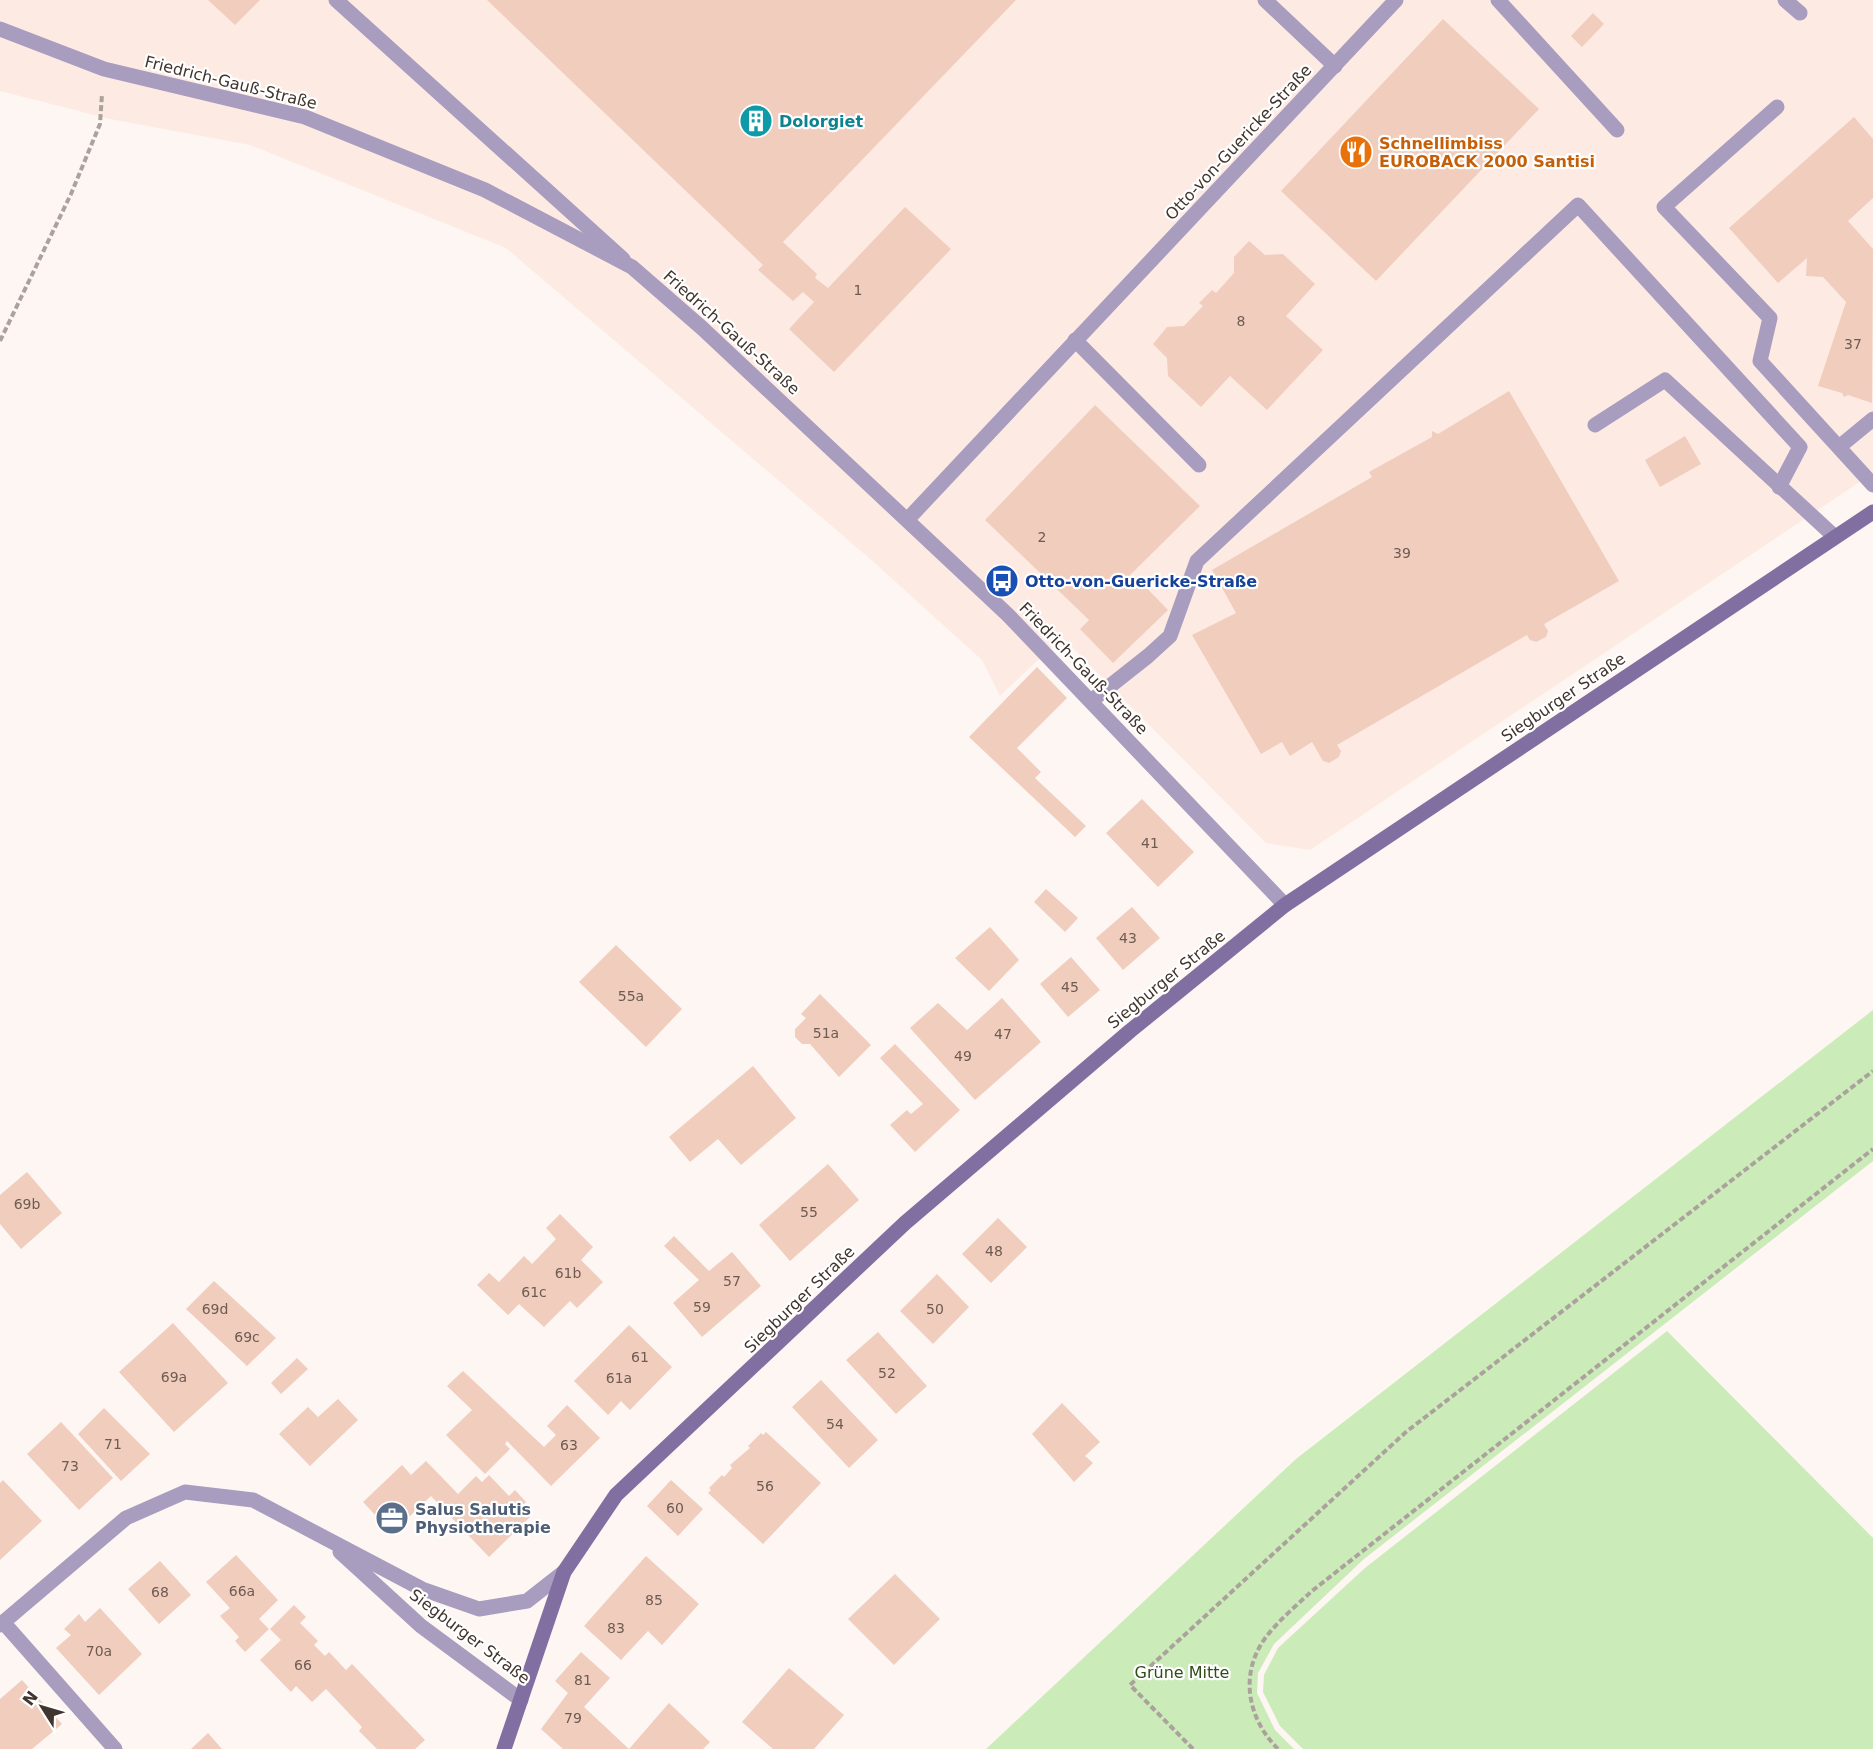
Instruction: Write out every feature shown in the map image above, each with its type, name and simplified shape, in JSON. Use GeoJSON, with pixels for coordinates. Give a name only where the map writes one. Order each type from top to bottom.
{"type":"FeatureCollection","features":[{"type":"Feature","properties":{"kind":"street"},"geometry":{"type":"LineString","coordinates":[[336,0],[632,267]]}},
{"type":"Feature","properties":{"kind":"street"},"geometry":{"type":"LineString","coordinates":[[1265,0],[1335,66]]}},
{"type":"Feature","properties":{"kind":"street","name":"Otto-von-Guericke-Straße"},"geometry":{"type":"LineString","coordinates":[[908,519],[1396,0]]}},
{"type":"Feature","properties":{"kind":"street"},"geometry":{"type":"LineString","coordinates":[[1498,0],[1617,130]]}},
{"type":"Feature","properties":{"kind":"street"},"geometry":{"type":"LineString","coordinates":[[1785,0],[1800,13]]}},
{"type":"Feature","properties":{"kind":"street","name":"Friedrich-Gauß-Straße"},"geometry":{"type":"LineString","coordinates":[[0,29],[104,69],[305,117],[485,190],[632,267],[702,328],[908,519],[1091,701],[1285,905]]}},
{"type":"Feature","properties":{"kind":"street"},"geometry":{"type":"LineString","coordinates":[[1777,107],[1664,207],[1770,318],[1760,361],[1873,485]]}},
{"type":"Feature","properties":{"kind":"street"},"geometry":{"type":"LineString","coordinates":[[1091,701],[1170,636],[1197,561],[1578,205],[1800,447],[1779,486]]}},
{"type":"Feature","properties":{"kind":"street"},"geometry":{"type":"LineString","coordinates":[[1076,340],[1199,465]]}},
{"type":"Feature","properties":{"kind":"street"},"geometry":{"type":"LineString","coordinates":[[1596,425],[1665,380],[1835,537]]}},
{"type":"Feature","properties":{"kind":"street"},"geometry":{"type":"LineString","coordinates":[[1839,447],[1873,419]]}},
{"type":"Feature","properties":{"kind":"street","name":"Siegburger Straße"},"geometry":{"type":"LineString","coordinates":[[325,1538],[421,1626],[521,1700],[564,1572],[616,1495],[905,1223],[1130,1031],[1285,905],[1873,512]]}},
{"type":"Feature","properties":{"kind":"street","name":"Siegburger Straße"},"geometry":{"type":"LineString","coordinates":[[115,1749],[2,1623],[126,1518],[185,1492],[253,1500],[422,1588],[479,1609],[527,1601],[564,1572]]}},
{"type":"Feature","properties":{"kind":"street"},"geometry":{"type":"LineString","coordinates":[[504,1749],[521,1700]]}},
{"type":"Feature","properties":{"kind":"path"},"geometry":{"type":"LineString","coordinates":[[0,341],[71,195],[100,124],[104,69]]}},
{"type":"Feature","properties":{"kind":"path"},"geometry":{"type":"LineString","coordinates":[[1193,1749],[1130,1685],[1406,1432],[1873,1071]]}},
{"type":"Feature","properties":{"kind":"path"},"geometry":{"type":"LineString","coordinates":[[1278,1749],[1267,1738],[1253,1713],[1248,1686],[1255,1659],[1266,1637],[1304,1598],[1873,1149]]}},
{"type":"Feature","properties":{"kind":"shaded area"},"geometry":{"type":"Polygon","coordinates":[[[0,0],[1873,0],[1873,473],[1310,850],[1266,843],[1062,637],[1000,696],[982,660],[868,557],[506,248],[250,145],[110,119],[0,91],[0,0]]]}},
{"type":"Feature","properties":{"kind":"green space","name":"Grüne Mitte"},"geometry":{"type":"Polygon","coordinates":[[[1873,1010],[1873,1161],[1364,1559],[1274,1644],[1258,1673],[1257,1693],[1275,1730],[1294,1749],[986,1749],[1296,1459],[1873,1010]]]}},
{"type":"Feature","properties":{"kind":"green space"},"geometry":{"type":"Polygon","coordinates":[[[1667,1331],[1873,1538],[1873,1749],[1303,1749],[1280,1726],[1263,1692],[1264,1675],[1278,1648],[1365,1568],[1667,1331]]]}},
{"type":"Feature","properties":{"kind":"building"},"geometry":{"type":"Polygon","coordinates":[[[208,0],[260,0],[235,25],[208,0]]]}},
{"type":"Feature","properties":{"kind":"building","name":"Dolorgiet"},"geometry":{"type":"Polygon","coordinates":[[[487,0],[1016,0],[783,242],[817,274],[815,278],[828,288],[905,207],[951,249],[834,372],[789,329],[814,302],[803,292],[793,301],[758,270],[763,265],[487,0]]]}},
{"type":"Feature","properties":{"kind":"building"},"geometry":{"type":"Polygon","coordinates":[[[1593,13],[1604,24],[1582,47],[1571,36],[1593,13]]]}},
{"type":"Feature","properties":{"kind":"building"},"geometry":{"type":"Polygon","coordinates":[[[1443,19],[1539,109],[1376,281],[1281,191],[1443,19]]]}},
{"type":"Feature","properties":{"kind":"building"},"geometry":{"type":"Polygon","coordinates":[[[1854,117],[1873,139],[1873,198],[1848,221],[1873,249],[1872,403],[1848,395],[1844,397],[1842,393],[1818,386],[1846,302],[1823,277],[1806,276],[1807,258],[1778,283],[1729,228],[1854,117]]]}},
{"type":"Feature","properties":{"kind":"building"},"geometry":{"type":"Polygon","coordinates":[[[1249,241],[1265,255],[1283,254],[1315,284],[1286,316],[1323,350],[1267,410],[1230,376],[1201,407],[1168,376],[1167,358],[1153,344],[1167,327],[1184,326],[1203,306],[1199,303],[1212,290],[1216,293],[1234,273],[1234,257],[1249,241]]]}},
{"type":"Feature","properties":{"kind":"building"},"geometry":{"type":"Polygon","coordinates":[[[1509,391],[1619,581],[1544,624],[1548,631],[1546,637],[1536,642],[1530,640],[1527,635],[1337,745],[1341,751],[1339,757],[1329,763],[1323,761],[1312,742],[1290,756],[1282,742],[1261,754],[1192,635],[1236,613],[1212,570],[1372,477],[1369,472],[1432,437],[1432,431],[1438,434],[1509,391]]]}},
{"type":"Feature","properties":{"kind":"building"},"geometry":{"type":"Polygon","coordinates":[[[1095,405],[1200,506],[1125,580],[1128,583],[1135,576],[1168,610],[1113,663],[1080,629],[1089,620],[985,520],[1095,405]]]}},
{"type":"Feature","properties":{"kind":"building"},"geometry":{"type":"Polygon","coordinates":[[[1685,436],[1701,464],[1660,487],[1645,460],[1685,436]]]}},
{"type":"Feature","properties":{"kind":"building"},"geometry":{"type":"Polygon","coordinates":[[[1037,667],[1067,698],[1017,748],[1041,772],[1035,778],[1086,826],[1075,837],[969,737],[1037,667]]]}},
{"type":"Feature","properties":{"kind":"building"},"geometry":{"type":"Polygon","coordinates":[[[1142,799],[1194,852],[1158,887],[1106,833],[1142,799]]]}},
{"type":"Feature","properties":{"kind":"building"},"geometry":{"type":"Polygon","coordinates":[[[1046,889],[1078,918],[1065,932],[1034,902],[1046,889]]]}},
{"type":"Feature","properties":{"kind":"building"},"geometry":{"type":"Polygon","coordinates":[[[1132,907],[1160,938],[1123,970],[1096,938],[1132,907]]]}},
{"type":"Feature","properties":{"kind":"building"},"geometry":{"type":"Polygon","coordinates":[[[990,927],[1019,960],[989,991],[955,958],[990,927]]]}},
{"type":"Feature","properties":{"kind":"building"},"geometry":{"type":"Polygon","coordinates":[[[616,945],[682,1009],[646,1047],[579,982],[616,945]]]}},
{"type":"Feature","properties":{"kind":"building"},"geometry":{"type":"Polygon","coordinates":[[[1071,957],[1100,990],[1068,1017],[1040,984],[1071,957]]]}},
{"type":"Feature","properties":{"kind":"building"},"geometry":{"type":"Polygon","coordinates":[[[820,994],[871,1045],[839,1077],[810,1044],[802,1044],[795,1037],[795,1029],[806,1018],[801,1014],[820,994]]]}},
{"type":"Feature","properties":{"kind":"building"},"geometry":{"type":"Polygon","coordinates":[[[1002,998],[1041,1042],[975,1100],[910,1028],[938,1003],[967,1030],[1002,998]]]}},
{"type":"Feature","properties":{"kind":"building"},"geometry":{"type":"Polygon","coordinates":[[[895,1044],[960,1110],[915,1152],[890,1125],[907,1110],[911,1114],[923,1104],[880,1058],[895,1044]]]}},
{"type":"Feature","properties":{"kind":"building"},"geometry":{"type":"Polygon","coordinates":[[[753,1066],[796,1118],[741,1165],[718,1139],[690,1162],[669,1137],[753,1066]]]}},
{"type":"Feature","properties":{"kind":"building"},"geometry":{"type":"Polygon","coordinates":[[[828,1164],[859,1200],[790,1261],[759,1225],[828,1164]]]}},
{"type":"Feature","properties":{"kind":"building"},"geometry":{"type":"Polygon","coordinates":[[[27,1172],[62,1213],[21,1249],[0,1224],[0,1195],[27,1172]]]}},
{"type":"Feature","properties":{"kind":"building"},"geometry":{"type":"Polygon","coordinates":[[[560,1214],[593,1247],[581,1260],[603,1282],[577,1308],[570,1301],[544,1327],[519,1304],[508,1315],[477,1285],[489,1273],[499,1282],[524,1256],[532,1264],[556,1239],[546,1228],[560,1214]]]}},
{"type":"Feature","properties":{"kind":"building"},"geometry":{"type":"Polygon","coordinates":[[[998,1218],[1027,1247],[991,1283],[962,1254],[998,1218]]]}},
{"type":"Feature","properties":{"kind":"building"},"geometry":{"type":"Polygon","coordinates":[[[674,1236],[709,1271],[732,1252],[761,1286],[702,1337],[673,1303],[699,1280],[664,1246],[674,1236]]]}},
{"type":"Feature","properties":{"kind":"building"},"geometry":{"type":"Polygon","coordinates":[[[937,1274],[969,1307],[933,1344],[900,1311],[937,1274]]]}},
{"type":"Feature","properties":{"kind":"building"},"geometry":{"type":"Polygon","coordinates":[[[214,1281],[276,1338],[247,1366],[186,1309],[214,1281]]]}},
{"type":"Feature","properties":{"kind":"building"},"geometry":{"type":"Polygon","coordinates":[[[173,1323],[228,1383],[174,1432],[119,1372],[173,1323]]]}},
{"type":"Feature","properties":{"kind":"building"},"geometry":{"type":"Polygon","coordinates":[[[629,1325],[672,1367],[630,1410],[621,1401],[608,1415],[574,1381],[629,1325]]]}},
{"type":"Feature","properties":{"kind":"building"},"geometry":{"type":"Polygon","coordinates":[[[878,1332],[927,1386],[896,1414],[846,1360],[878,1332]]]}},
{"type":"Feature","properties":{"kind":"building"},"geometry":{"type":"Polygon","coordinates":[[[297,1358],[308,1369],[281,1394],[271,1383],[297,1358]]]}},
{"type":"Feature","properties":{"kind":"building"},"geometry":{"type":"Polygon","coordinates":[[[463,1371],[544,1447],[556,1435],[547,1426],[567,1405],[600,1438],[551,1486],[507,1441],[505,1444],[510,1449],[485,1474],[446,1435],[472,1410],[447,1386],[463,1371]]]}},
{"type":"Feature","properties":{"kind":"building"},"geometry":{"type":"Polygon","coordinates":[[[821,1380],[878,1440],[849,1468],[792,1407],[821,1380]]]}},
{"type":"Feature","properties":{"kind":"building"},"geometry":{"type":"Polygon","coordinates":[[[338,1399],[358,1420],[310,1466],[279,1434],[308,1407],[318,1417],[338,1399]]]}},
{"type":"Feature","properties":{"kind":"building"},"geometry":{"type":"Polygon","coordinates":[[[1062,1403],[1100,1442],[1085,1456],[1093,1463],[1074,1482],[1032,1434],[1062,1403]]]}},
{"type":"Feature","properties":{"kind":"building"},"geometry":{"type":"Polygon","coordinates":[[[104,1408],[150,1454],[121,1481],[78,1434],[104,1408]]]}},
{"type":"Feature","properties":{"kind":"building"},"geometry":{"type":"Polygon","coordinates":[[[61,1422],[113,1478],[79,1510],[27,1454],[61,1422]]]}},
{"type":"Feature","properties":{"kind":"building"},"geometry":{"type":"Polygon","coordinates":[[[766,1432],[821,1483],[763,1544],[708,1493],[711,1490],[709,1488],[732,1468],[730,1465],[750,1448],[748,1446],[761,1433],[763,1435],[766,1432]]]}},
{"type":"Feature","properties":{"kind":"building"},"geometry":{"type":"Polygon","coordinates":[[[426,1461],[458,1494],[476,1476],[482,1482],[489,1475],[509,1496],[515,1490],[526,1502],[521,1507],[530,1517],[489,1557],[431,1496],[392,1533],[363,1502],[402,1465],[411,1475],[426,1461]]]}},
{"type":"Feature","properties":{"kind":"building"},"geometry":{"type":"Polygon","coordinates":[[[3,1480],[42,1521],[0,1560],[0,1483],[3,1480]]]}},
{"type":"Feature","properties":{"kind":"building"},"geometry":{"type":"Polygon","coordinates":[[[671,1480],[703,1509],[678,1536],[647,1506],[671,1480]]]}},
{"type":"Feature","properties":{"kind":"building"},"geometry":{"type":"Polygon","coordinates":[[[236,1555],[278,1600],[259,1619],[269,1629],[245,1652],[235,1641],[239,1637],[220,1616],[230,1608],[206,1582],[236,1555]]]}},
{"type":"Feature","properties":{"kind":"building"},"geometry":{"type":"Polygon","coordinates":[[[646,1556],[699,1604],[662,1645],[648,1631],[621,1660],[584,1626],[646,1556]]]}},
{"type":"Feature","properties":{"kind":"building"},"geometry":{"type":"Polygon","coordinates":[[[160,1561],[191,1595],[159,1624],[128,1589],[160,1561]]]}},
{"type":"Feature","properties":{"kind":"building"},"geometry":{"type":"Polygon","coordinates":[[[895,1574],[940,1619],[894,1665],[848,1619],[895,1574]]]}},
{"type":"Feature","properties":{"kind":"building"},"geometry":{"type":"Polygon","coordinates":[[[294,1605],[306,1617],[300,1623],[318,1641],[314,1645],[325,1656],[329,1652],[346,1670],[352,1664],[425,1740],[415,1749],[377,1749],[359,1731],[362,1727],[326,1689],[312,1702],[296,1686],[291,1692],[260,1660],[281,1640],[270,1629],[294,1605]]]}},
{"type":"Feature","properties":{"kind":"building"},"geometry":{"type":"Polygon","coordinates":[[[100,1608],[142,1654],[99,1695],[56,1648],[71,1635],[64,1629],[79,1614],[85,1622],[100,1608]]]}},
{"type":"Feature","properties":{"kind":"building"},"geometry":{"type":"Polygon","coordinates":[[[581,1652],[610,1678],[584,1707],[629,1749],[563,1749],[541,1729],[568,1693],[555,1681],[581,1652]]]}},
{"type":"Feature","properties":{"kind":"building"},"geometry":{"type":"Polygon","coordinates":[[[789,1668],[844,1715],[814,1749],[773,1749],[742,1722],[789,1668]]]}},
{"type":"Feature","properties":{"kind":"building"},"geometry":{"type":"Polygon","coordinates":[[[22,1680],[62,1724],[32,1749],[0,1749],[0,1699],[22,1680]]]}},
{"type":"Feature","properties":{"kind":"building"},"geometry":{"type":"Polygon","coordinates":[[[669,1703],[710,1742],[703,1749],[629,1749],[669,1703]]]}},
{"type":"Feature","properties":{"kind":"building"},"geometry":{"type":"Polygon","coordinates":[[[208,1733],[222,1749],[191,1749],[208,1733]]]}},
{"type":"Feature","properties":{"kind":"place","name":"Dolorgiet"},"geometry":{"type":"Point","coordinates":[756,121]}},
{"type":"Feature","properties":{"kind":"place","name":"Schnellimbiss EUROBACK 2000 Santisi"},"geometry":{"type":"Point","coordinates":[1356,152]}},
{"type":"Feature","properties":{"kind":"place","name":"Otto-von-Guericke-Straße"},"geometry":{"type":"Point","coordinates":[1002,581]}},
{"type":"Feature","properties":{"kind":"place","name":"Salus Salutis Physiotherapie"},"geometry":{"type":"Point","coordinates":[392,1518]}}]}
